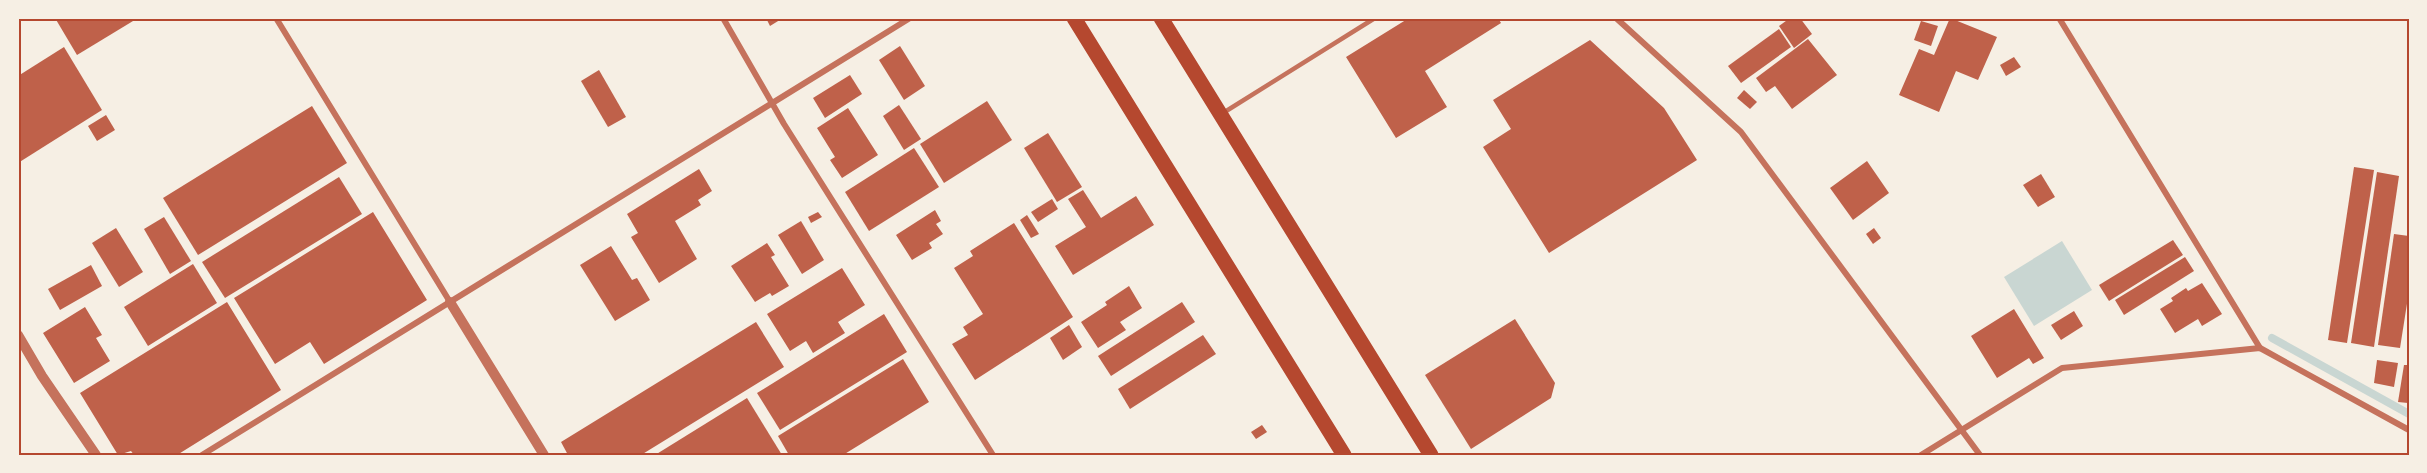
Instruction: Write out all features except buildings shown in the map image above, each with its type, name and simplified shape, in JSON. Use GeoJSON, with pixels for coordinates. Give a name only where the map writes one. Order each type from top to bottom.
{"type":"FeatureCollection","features":[{"type":"Feature","properties":{"kind":"main road"},"geometry":{"type":"LineString","coordinates":[[1074,18],[1344,455]]}},
{"type":"Feature","properties":{"kind":"main road"},"geometry":{"type":"LineString","coordinates":[[1161,18],[1431,455]]}},
{"type":"Feature","properties":{"kind":"street"},"geometry":{"type":"LineString","coordinates":[[276,18],[544,455]]}},
{"type":"Feature","properties":{"kind":"street"},"geometry":{"type":"LineString","coordinates":[[723,18],[773,103],[993,455]]}},
{"type":"Feature","properties":{"kind":"street"},"geometry":{"type":"LineString","coordinates":[[202,455],[910,18]]}},
{"type":"Feature","properties":{"kind":"street"},"geometry":{"type":"LineString","coordinates":[[1616,18],[1741,132],[1980,455]]}},
{"type":"Feature","properties":{"kind":"street"},"geometry":{"type":"LineString","coordinates":[[2059,18],[2260,348],[2409,430]]}},
{"type":"Feature","properties":{"kind":"street"},"geometry":{"type":"LineString","coordinates":[[18,335],[42,376],[96,455]]}},
{"type":"Feature","properties":{"kind":"street"},"geometry":{"type":"LineString","coordinates":[[1921,455],[2062,368],[2260,348]]}},
{"type":"Feature","properties":{"kind":"lane"},"geometry":{"type":"LineString","coordinates":[[1221,114],[1375,18]]}},
{"type":"Feature","properties":{"kind":"shaded area"},"geometry":{"type":"Polygon","coordinates":[[[2062,241],[2092,290],[2034,326],[2004,277],[2062,241]]]}},
{"type":"Feature","properties":{"kind":"waterway"},"geometry":{"type":"LineString","coordinates":[[2272,338],[2409,414]]}}]}
